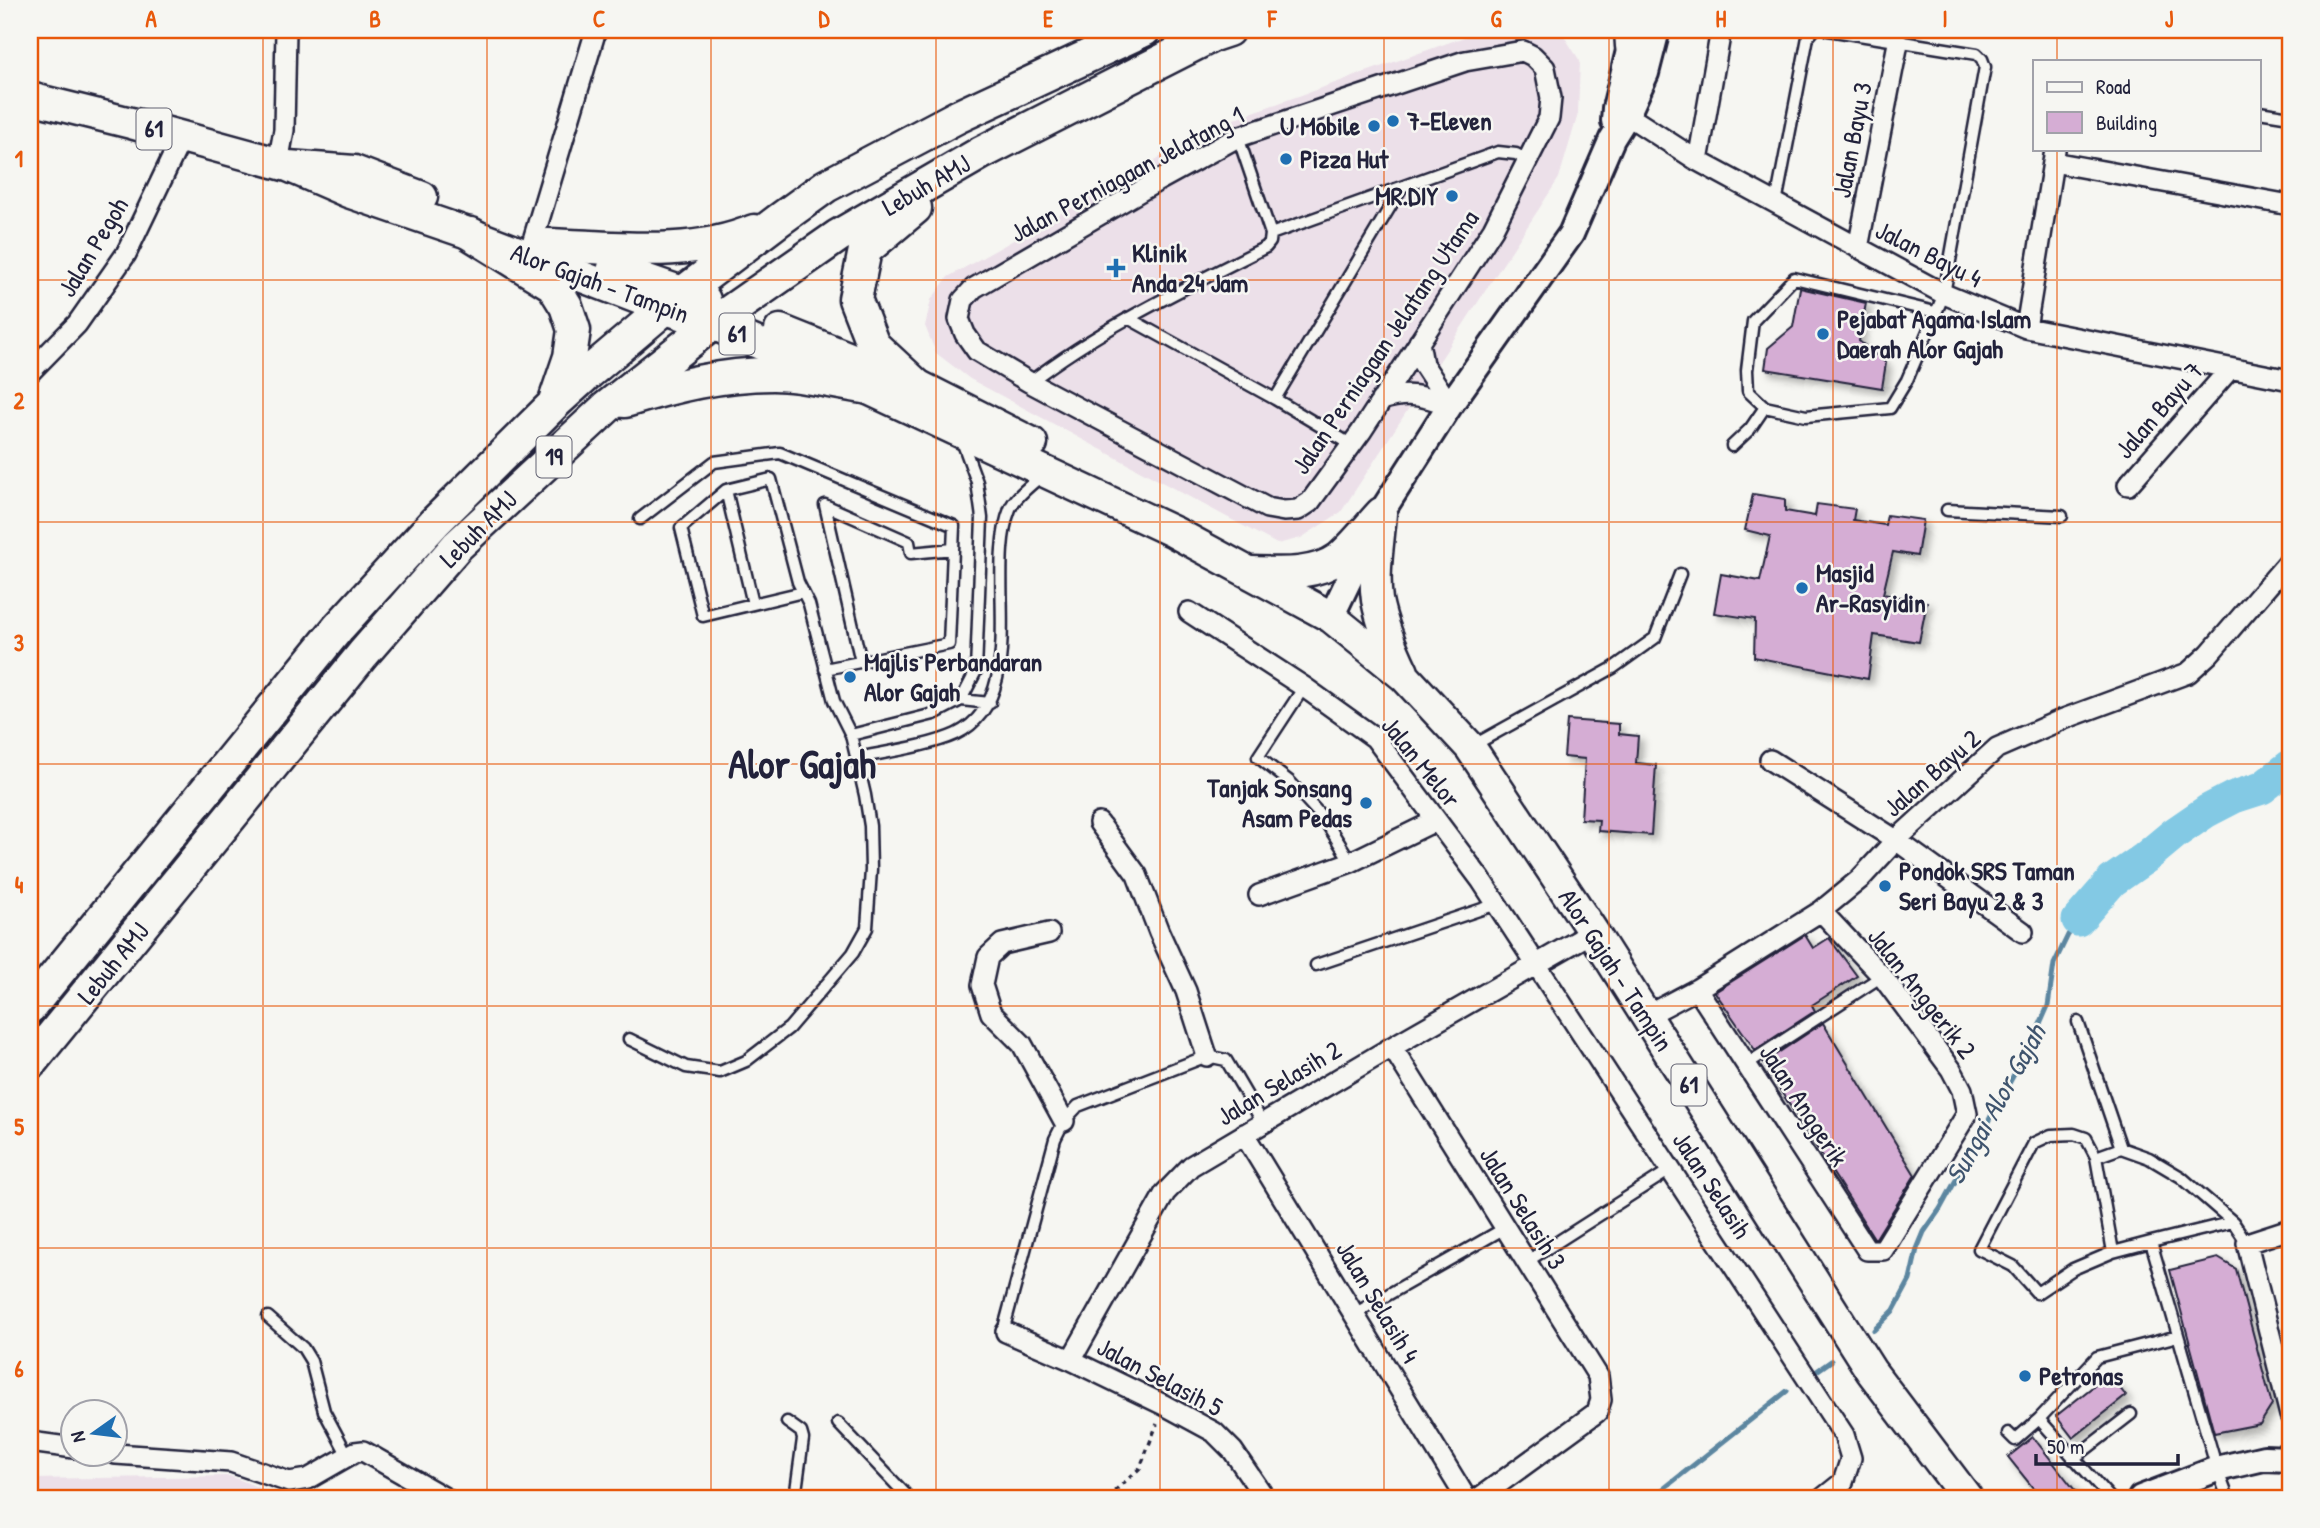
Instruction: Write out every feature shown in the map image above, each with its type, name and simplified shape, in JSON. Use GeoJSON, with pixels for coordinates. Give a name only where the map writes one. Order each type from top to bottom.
{"type":"FeatureCollection","features":[{"type":"Feature","properties":{"kind":"highway","name":"Lebuh AMJ"},"geometry":{"type":"LineString","coordinates":[[30,1007],[338,628],[434,523],[555,403],[675,301],[826,187],[957,117],[1144,30]]}},
{"type":"Feature","properties":{"kind":"highway","name":"Lebuh AMJ"},"geometry":{"type":"LineString","coordinates":[[30,1063],[363,654],[457,546],[607,407],[721,317],[838,236],[981,153],[1213,35],[1228,30]]}},
{"type":"Feature","properties":{"kind":"highway"},"geometry":{"type":"LineString","coordinates":[[915,384],[873,345],[855,299],[865,250],[981,153]]}},
{"type":"Feature","properties":{"kind":"highway"},"geometry":{"type":"LineString","coordinates":[[540,243],[666,249],[730,241],[779,220]]}},
{"type":"Feature","properties":{"kind":"highway"},"geometry":{"type":"LineString","coordinates":[[471,234],[553,285],[566,306],[574,330],[570,357],[555,403]]}},
{"type":"Feature","properties":{"kind":"highway"},"geometry":{"type":"LineString","coordinates":[[607,407],[663,389],[710,378],[775,374],[864,387]]}},
{"type":"Feature","properties":{"kind":"main road","name":"61"},"geometry":{"type":"LineString","coordinates":[[30,98],[283,164],[354,171],[540,243]]}},
{"type":"Feature","properties":{"kind":"main road","name":"Alor Gajah - Tampin"},"geometry":{"type":"LineString","coordinates":[[283,164],[348,192],[915,384],[1076,466],[1174,532]]}},
{"type":"Feature","properties":{"kind":"main road","name":"Alor Gajah - Tampin"},"geometry":{"type":"LineString","coordinates":[[540,243],[675,301]]}},
{"type":"Feature","properties":{"kind":"main road","name":"Alor Gajah - Tampin"},"geometry":{"type":"LineString","coordinates":[[721,317],[1174,532],[1331,617],[1405,677],[1470,747],[1593,932],[1871,1371],[1968,1498]]}},
{"type":"Feature","properties":{"kind":"main road"},"geometry":{"type":"LineString","coordinates":[[1248,572],[1294,573],[1316,569],[1338,558],[1381,513]]}},
{"type":"Feature","properties":{"kind":"main road"},"geometry":{"type":"LineString","coordinates":[[1381,513],[1376,566],[1377,598],[1384,630],[1405,677]]}},
{"type":"Feature","properties":{"kind":"street"},"geometry":{"type":"LineString","coordinates":[[283,164],[286,30]]}},
{"type":"Feature","properties":{"kind":"street"},"geometry":{"type":"LineString","coordinates":[[540,243],[596,30]]}},
{"type":"Feature","properties":{"kind":"street"},"geometry":{"type":"LineString","coordinates":[[1698,161],[1721,30]]}},
{"type":"Feature","properties":{"kind":"street"},"geometry":{"type":"LineString","coordinates":[[1331,617],[1381,513],[1450,405],[1571,234],[1612,139],[1639,34]]}},
{"type":"Feature","properties":{"kind":"street","name":"Jalan Bayu 3"},"geometry":{"type":"LineString","coordinates":[[1858,248],[1898,43]]}},
{"type":"Feature","properties":{"kind":"street","name":"Jalan Perniagaan Jelatang 1"},"geometry":{"type":"LineString","coordinates":[[959,319],[963,300],[974,288],[1238,137],[1465,61],[1524,51],[1541,64]]}},
{"type":"Feature","properties":{"kind":"street","name":"Jalan Perniagaan Jelatang Utama"},"geometry":{"type":"LineString","coordinates":[[959,319],[965,334],[977,351],[1029,382],[1267,508],[1298,510],[1310,502],[1352,445],[1493,229],[1549,118],[1549,83],[1545,68],[1541,64]]}},
{"type":"Feature","properties":{"kind":"street","name":"Jalan Bayu 4"},"geometry":{"type":"LineString","coordinates":[[1621,111],[1698,161],[1858,248],[1944,294],[2026,328],[2290,380]]}},
{"type":"Feature","properties":{"kind":"street","name":"Jalan Pegoh"},"geometry":{"type":"LineString","coordinates":[[30,372],[77,324],[126,254],[181,136]]}},
{"type":"Feature","properties":{"kind":"street"},"geometry":{"type":"LineString","coordinates":[[2026,328],[2054,155],[2290,205]]}},
{"type":"Feature","properties":{"kind":"street"},"geometry":{"type":"LineString","coordinates":[[1419,342],[1423,365],[1450,405]]}},
{"type":"Feature","properties":{"kind":"street","name":"Jalan Bayu 7"},"geometry":{"type":"LineString","coordinates":[[2129,485],[2229,370]]}},
{"type":"Feature","properties":{"kind":"street"},"geometry":{"type":"LineString","coordinates":[[1381,400],[1401,394],[1420,395],[1450,405]]}},
{"type":"Feature","properties":{"kind":"street","name":"Jalan Bayu 2"},"geometry":{"type":"LineString","coordinates":[[1646,1016],[1697,989],[1821,911],[1860,879],[1896,840],[1997,748],[2061,720],[2188,673],[2209,654],[2290,560]]}},
{"type":"Feature","properties":{"kind":"street","name":"Jalan Melor"},"geometry":{"type":"LineString","coordinates":[[1189,612],[1304,687],[1375,738],[1481,880],[1535,964]]}},
{"type":"Feature","properties":{"kind":"street"},"geometry":{"type":"LineString","coordinates":[[1770,760],[1896,840],[2023,932]]}},
{"type":"Feature","properties":{"kind":"street"},"geometry":{"type":"LineString","coordinates":[[1259,895],[1351,862],[1435,821]]}},
{"type":"Feature","properties":{"kind":"street"},"geometry":{"type":"LineString","coordinates":[[1099,823],[1137,875],[1186,991],[1207,1056]]}},
{"type":"Feature","properties":{"kind":"street","name":"Jalan Anggerik 2"},"geometry":{"type":"LineString","coordinates":[[1821,911],[1882,976],[1951,1069],[1962,1090],[1967,1114],[1883,1251],[1867,1250]]}},
{"type":"Feature","properties":{"kind":"street","name":"Jalan Selasih 2"},"geometry":{"type":"LineString","coordinates":[[1071,1360],[1165,1193],[1191,1166],[1392,1046],[1593,932]]}},
{"type":"Feature","properties":{"kind":"street"},"geometry":{"type":"LineString","coordinates":[[1049,933],[1002,944],[988,957],[982,985],[991,1013],[1021,1044],[1064,1121]]}},
{"type":"Feature","properties":{"kind":"street","name":"Jalan Selasih"},"geometry":{"type":"LineString","coordinates":[[1535,964],[1844,1435],[1851,1458],[1843,1482],[1822,1498]]}},
{"type":"Feature","properties":{"kind":"street","name":"Jalan Anggerik"},"geometry":{"type":"LineString","coordinates":[[1697,989],[1867,1250]]}},
{"type":"Feature","properties":{"kind":"street","name":"Jalan Selasih 3"},"geometry":{"type":"LineString","coordinates":[[1392,1046],[1598,1376],[1601,1400],[1597,1412],[1479,1498]]}},
{"type":"Feature","properties":{"kind":"street","name":"Jalan Selasih 4"},"geometry":{"type":"LineString","coordinates":[[1244,1134],[1466,1498]]}},
{"type":"Feature","properties":{"kind":"street"},"geometry":{"type":"LineString","coordinates":[[2290,1229],[2247,1242],[2290,1415]]}},
{"type":"Feature","properties":{"kind":"street","name":"Jalan Selasih 5"},"geometry":{"type":"LineString","coordinates":[[1006,1332],[1071,1360],[1214,1432],[1233,1451],[1265,1498]]}},
{"type":"Feature","properties":{"kind":"street"},"geometry":{"type":"LineString","coordinates":[[30,1443],[60,1446]]}},
{"type":"Feature","properties":{"kind":"street"},"geometry":{"type":"LineString","coordinates":[[130,1456],[231,1462],[289,1482],[308,1479],[355,1452],[363,1451],[445,1498]]}},
{"type":"Feature","properties":{"kind":"street"},"geometry":{"type":"LineString","coordinates":[[2155,1495],[2217,1469],[2263,1458],[2290,1459]]}},
{"type":"Feature","properties":{"kind":"lane"},"geometry":{"type":"LineString","coordinates":[[1776,203],[1808,37],[1814,30]]}},
{"type":"Feature","properties":{"kind":"lane"},"geometry":{"type":"LineString","coordinates":[[1828,30],[1976,54],[1982,59],[1985,67],[1944,294],[1908,380],[1890,408],[1806,416],[1766,407],[1748,391],[1747,370],[1753,321],[1794,278],[1935,313]]}},
{"type":"Feature","properties":{"kind":"lane"},"geometry":{"type":"LineString","coordinates":[[2260,112],[2290,117]]}},
{"type":"Feature","properties":{"kind":"lane"},"geometry":{"type":"LineString","coordinates":[[1029,382],[1056,361],[1128,318],[1266,247],[1271,234],[1238,137]]}},
{"type":"Feature","properties":{"kind":"lane"},"geometry":{"type":"LineString","coordinates":[[1271,234],[1498,152],[1516,154],[1528,161]]}},
{"type":"Feature","properties":{"kind":"lane"},"geometry":{"type":"LineString","coordinates":[[1275,399],[1402,187]]}},
{"type":"Feature","properties":{"kind":"lane"},"geometry":{"type":"LineString","coordinates":[[1128,318],[1352,445]]}},
{"type":"Feature","properties":{"kind":"lane"},"geometry":{"type":"LineString","coordinates":[[1731,446],[1750,429],[1766,407]]}},
{"type":"Feature","properties":{"kind":"lane"},"geometry":{"type":"LineString","coordinates":[[957,430],[977,482],[982,518],[976,671],[961,700]]}},
{"type":"Feature","properties":{"kind":"lane"},"geometry":{"type":"LineString","coordinates":[[639,519],[714,461],[780,453],[954,526],[949,644],[825,669]]}},
{"type":"Feature","properties":{"kind":"lane"},"geometry":{"type":"LineString","coordinates":[[857,758],[957,733],[973,722],[990,703],[1000,672],[1002,538],[1010,506],[1045,471]]}},
{"type":"Feature","properties":{"kind":"lane"},"geometry":{"type":"LineString","coordinates":[[629,1039],[686,1067],[720,1072],[746,1061],[789,1028],[853,953],[867,928],[871,870],[870,826],[857,758],[851,735],[834,701],[809,604],[803,592],[798,582],[771,479],[726,490],[681,528],[703,616],[803,592]]}},
{"type":"Feature","properties":{"kind":"lane"},"geometry":{"type":"LineString","coordinates":[[726,490],[753,604]]}},
{"type":"Feature","properties":{"kind":"lane"},"geometry":{"type":"LineString","coordinates":[[861,662],[825,505],[909,542],[911,553],[953,549]]}},
{"type":"Feature","properties":{"kind":"lane"},"geometry":{"type":"LineString","coordinates":[[1947,510],[2062,516]]}},
{"type":"Feature","properties":{"kind":"lane"},"geometry":{"type":"LineString","coordinates":[[1470,747],[1613,668],[1655,638],[1680,574]]}},
{"type":"Feature","properties":{"kind":"lane"},"geometry":{"type":"LineString","coordinates":[[1304,687],[1258,757],[1290,782],[1324,819],[1351,862]]}},
{"type":"Feature","properties":{"kind":"lane"},"geometry":{"type":"LineString","coordinates":[[851,735],[933,714],[961,700],[990,703]]}},
{"type":"Feature","properties":{"kind":"lane"},"geometry":{"type":"LineString","coordinates":[[1316,965],[1497,904]]}},
{"type":"Feature","properties":{"kind":"lane"},"geometry":{"type":"LineString","coordinates":[[1747,1064],[1882,976]]}},
{"type":"Feature","properties":{"kind":"lane"},"geometry":{"type":"LineString","coordinates":[[2078,1022],[2121,1148]]}},
{"type":"Feature","properties":{"kind":"lane"},"geometry":{"type":"LineString","coordinates":[[1006,1332],[1005,1324],[1051,1152],[1064,1121],[1078,1106],[1207,1056],[1226,1060],[1263,1123]]}},
{"type":"Feature","properties":{"kind":"lane"},"geometry":{"type":"LineString","coordinates":[[2113,1252],[2096,1157],[2086,1138],[2074,1134],[2050,1136],[2034,1143],[1979,1249],[2013,1266],[2037,1293],[2073,1269],[2113,1252],[2233,1222]]}},
{"type":"Feature","properties":{"kind":"lane"},"geometry":{"type":"LineString","coordinates":[[2096,1157],[2121,1148],[2149,1158],[2181,1177],[2233,1222],[2247,1242]]}},
{"type":"Feature","properties":{"kind":"lane"},"geometry":{"type":"LineString","coordinates":[[1526,1262],[1670,1170]]}},
{"type":"Feature","properties":{"kind":"lane"},"geometry":{"type":"LineString","coordinates":[[1354,1314],[1505,1228]]}},
{"type":"Feature","properties":{"kind":"lane"},"geometry":{"type":"LineString","coordinates":[[2151,1242],[2217,1469],[2228,1498]]}},
{"type":"Feature","properties":{"kind":"lane"},"geometry":{"type":"LineString","coordinates":[[268,1317],[303,1348],[311,1361],[324,1411],[348,1456]]}},
{"type":"Feature","properties":{"kind":"lane"},"geometry":{"type":"LineString","coordinates":[[2008,1433],[2015,1440],[2039,1419],[2097,1357],[2178,1336]]}},
{"type":"Feature","properties":{"kind":"lane"},"geometry":{"type":"LineString","coordinates":[[2073,1459],[2131,1414]]}},
{"type":"Feature","properties":{"kind":"lane"},"geometry":{"type":"LineString","coordinates":[[2039,1419],[2110,1498]]}},
{"type":"Feature","properties":{"kind":"lane"},"geometry":{"type":"LineString","coordinates":[[787,1422],[801,1432],[803,1438],[795,1498]]}},
{"type":"Feature","properties":{"kind":"lane"},"geometry":{"type":"LineString","coordinates":[[838,1423],[909,1498]]}},
{"type":"Feature","properties":{"kind":"path"},"geometry":{"type":"LineString","coordinates":[[1107,1498],[1140,1468],[1164,1405]]}},
{"type":"Feature","properties":{"kind":"shaded area"},"geometry":{"type":"Polygon","coordinates":[[[1484,30],[1560,30],[1580,61],[1578,114],[1559,178],[1341,512],[1301,538],[1277,544],[970,379],[936,353],[925,326],[931,300],[948,277],[1217,125],[1484,30]]]}},
{"type":"Feature","properties":{"kind":"shaded area"},"geometry":{"type":"Polygon","coordinates":[[[230,1476],[285,1498],[30,1498],[30,1479],[230,1476]]]}},
{"type":"Feature","properties":{"kind":"building","name":"Pejabat Agama Islam Daerah Alor Gajah"},"geometry":{"type":"Polygon","coordinates":[[[1800,288],[1866,303],[1859,341],[1886,363],[1882,388],[1765,369],[1768,348],[1793,327],[1800,288]]]}},
{"type":"Feature","properties":{"kind":"building","name":"Masjid Ar-Rasyidin"},"geometry":{"type":"Polygon","coordinates":[[[1753,494],[1785,499],[1785,511],[1815,516],[1817,504],[1855,509],[1853,520],[1885,525],[1887,515],[1923,520],[1917,556],[1893,552],[1883,594],[1927,602],[1919,642],[1874,635],[1868,679],[1754,657],[1755,619],[1714,613],[1721,574],[1760,581],[1770,536],[1745,530],[1753,494]]]}},
{"type":"Feature","properties":{"kind":"building"},"geometry":{"type":"Polygon","coordinates":[[[1567,720],[1619,724],[1619,734],[1638,736],[1636,763],[1656,765],[1651,835],[1598,831],[1599,820],[1581,819],[1585,759],[1564,757],[1567,720]]]}},
{"type":"Feature","properties":{"kind":"building"},"geometry":{"type":"Polygon","coordinates":[[[1805,935],[1813,948],[1829,938],[1857,976],[1812,1005],[1815,1011],[1755,1050],[1715,992],[1805,935]]]}},
{"type":"Feature","properties":{"kind":"building"},"geometry":{"type":"Polygon","coordinates":[[[1823,1023],[1915,1175],[1876,1238],[1763,1063],[1823,1023]]]}},
{"type":"Feature","properties":{"kind":"building"},"geometry":{"type":"Polygon","coordinates":[[[2218,1258],[2236,1269],[2272,1405],[2260,1424],[2214,1433],[2170,1270],[2218,1258]]]}},
{"type":"Feature","properties":{"kind":"building"},"geometry":{"type":"Polygon","coordinates":[[[2109,1374],[2126,1396],[2073,1438],[2056,1416],[2109,1374]]]}},
{"type":"Feature","properties":{"kind":"building"},"geometry":{"type":"Polygon","coordinates":[[[2033,1437],[2081,1498],[2041,1498],[2008,1457],[2033,1437]]]}},
{"type":"Feature","properties":{"kind":"waterway","name":"Sungai Alor Gajah"},"geometry":{"type":"LineString","coordinates":[[2078,920],[2112,881],[2175,833],[2207,811],[2234,797],[2262,788],[2290,766]]}},
{"type":"Feature","properties":{"kind":"waterway","name":"Sungai Alor Gajah"},"geometry":{"type":"LineString","coordinates":[[1874,1330],[1894,1310],[1910,1280],[1924,1232],[1940,1209],[2034,1038],[2048,1006],[2054,964],[2078,920]]}},
{"type":"Feature","properties":{"kind":"waterway","name":"Sungai Alor Gajah"},"geometry":{"type":"LineString","coordinates":[[1814,1373],[1831,1361]]}},
{"type":"Feature","properties":{"kind":"waterway","name":"Sungai Alor Gajah"},"geometry":{"type":"LineString","coordinates":[[1652,1498],[1787,1391]]}},
{"type":"Feature","properties":{"kind":"place","name":"7-Eleven"},"geometry":{"type":"Point","coordinates":[1393,121]}},
{"type":"Feature","properties":{"kind":"place","name":"U Mobile"},"geometry":{"type":"Point","coordinates":[1374,126]}},
{"type":"Feature","properties":{"kind":"place","name":"Pizza Hut"},"geometry":{"type":"Point","coordinates":[1286,159]}},
{"type":"Feature","properties":{"kind":"place","name":"MR.DIY"},"geometry":{"type":"Point","coordinates":[1452,196]}},
{"type":"Feature","properties":{"kind":"place","name":"Klinik Anda 24 Jam"},"geometry":{"type":"Point","coordinates":[1116,268]}},
{"type":"Feature","properties":{"kind":"place","name":"Pejabat Agama Islam Daerah Alor Gajah"},"geometry":{"type":"Point","coordinates":[1823,334]}},
{"type":"Feature","properties":{"kind":"place","name":"Masjid Ar-Rasyidin"},"geometry":{"type":"Point","coordinates":[1802,588]}},
{"type":"Feature","properties":{"kind":"place","name":"Majlis Perbandaran Alor Gajah"},"geometry":{"type":"Point","coordinates":[850,677]}},
{"type":"Feature","properties":{"kind":"place","name":"Tanjak Sonsang Asam Pedas"},"geometry":{"type":"Point","coordinates":[1366,803]}},
{"type":"Feature","properties":{"kind":"place","name":"Pondok SRS Taman Seri Bayu 2 & 3"},"geometry":{"type":"Point","coordinates":[1885,886]}},
{"type":"Feature","properties":{"kind":"place","name":"Petronas"},"geometry":{"type":"Point","coordinates":[2025,1376]}},
{"type":"Feature","properties":{"kind":"district","name":"Alor Gajah"},"geometry":{"type":"Point","coordinates":[802,764]}}]}
